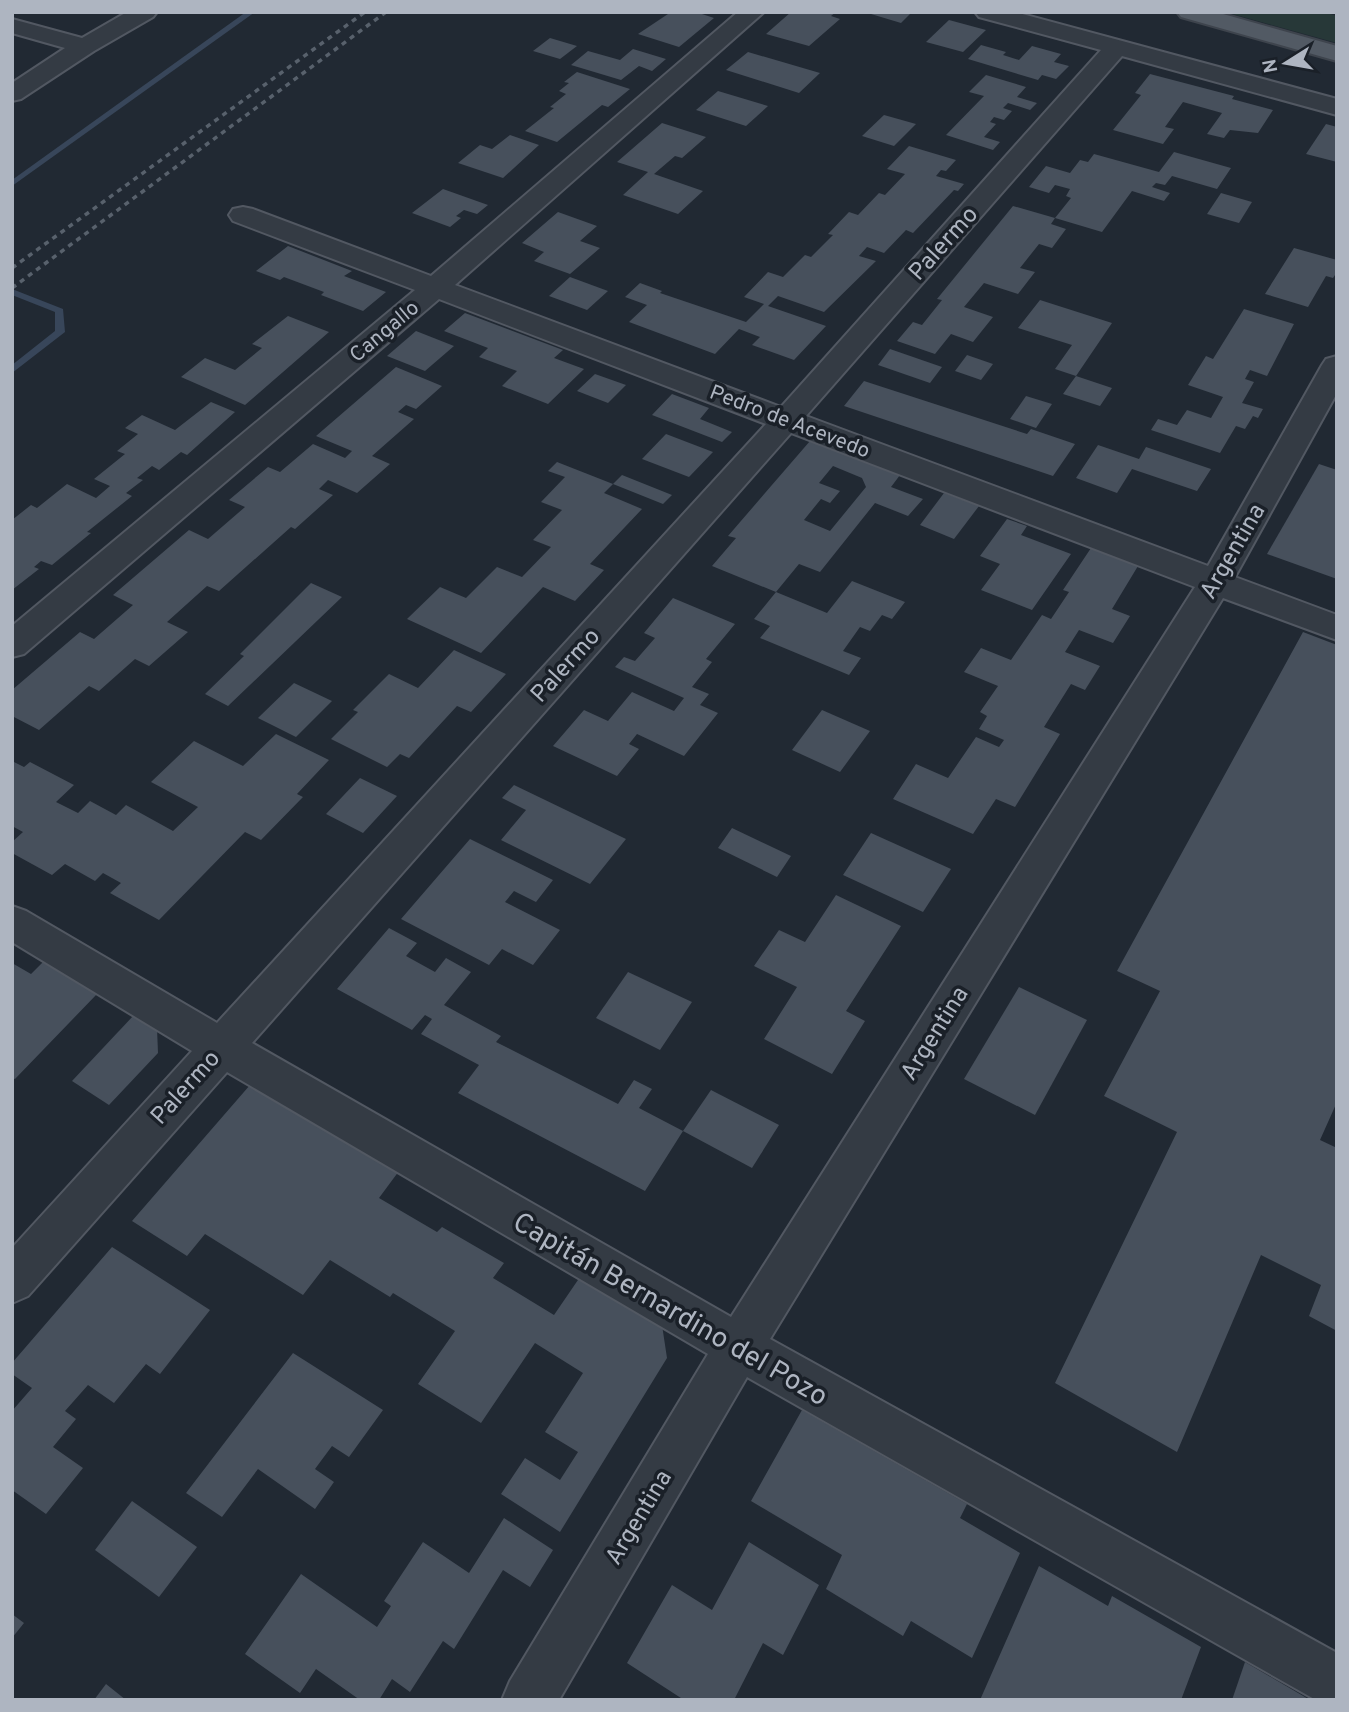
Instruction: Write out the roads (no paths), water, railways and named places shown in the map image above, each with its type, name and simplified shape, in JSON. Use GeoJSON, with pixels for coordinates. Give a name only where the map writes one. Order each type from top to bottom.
{"type":"FeatureCollection","features":[{"type":"Feature","properties":{"kind":"main road"},"geometry":{"type":"LineString","coordinates":[[1189,12],[1337,54]]}},
{"type":"Feature","properties":{"kind":"street"},"geometry":{"type":"LineString","coordinates":[[12,94],[85,46],[145,12]]}},
{"type":"Feature","properties":{"kind":"street","name":"Cangallo"},"geometry":{"type":"LineString","coordinates":[[12,645],[437,286],[752,12]]}},
{"type":"Feature","properties":{"kind":"street"},"geometry":{"type":"LineString","coordinates":[[987,12],[1337,107]]}},
{"type":"Feature","properties":{"kind":"street"},"geometry":{"type":"LineString","coordinates":[[12,26],[85,46]]}},
{"type":"Feature","properties":{"kind":"street","name":"Palermo"},"geometry":{"type":"LineString","coordinates":[[12,1281],[787,419],[1116,48]]}},
{"type":"Feature","properties":{"kind":"street","name":"Pedro de Acevedo"},"geometry":{"type":"LineString","coordinates":[[243,215],[1337,628]]}},
{"type":"Feature","properties":{"kind":"street","name":"Argentina"},"geometry":{"type":"LineString","coordinates":[[529,1700],[738,1348],[1215,583],[1337,365]]}},
{"type":"Feature","properties":{"kind":"street","name":"Capitán Bernardino del Pozo"},"geometry":{"type":"LineString","coordinates":[[12,922],[220,1048],[738,1348],[1337,1682]]}},
{"type":"Feature","properties":{"kind":"waterway"},"geometry":{"type":"LineString","coordinates":[[12,184],[251,12]]}},
{"type":"Feature","properties":{"kind":"waterway"},"geometry":{"type":"LineString","coordinates":[[12,292],[60,311],[60,332],[12,370]]}},
{"type":"Feature","properties":{"kind":"railway"},"geometry":{"type":"LineString","coordinates":[[12,268],[365,12]]}},
{"type":"Feature","properties":{"kind":"railway"},"geometry":{"type":"LineString","coordinates":[[12,288],[386,12]]}}]}
